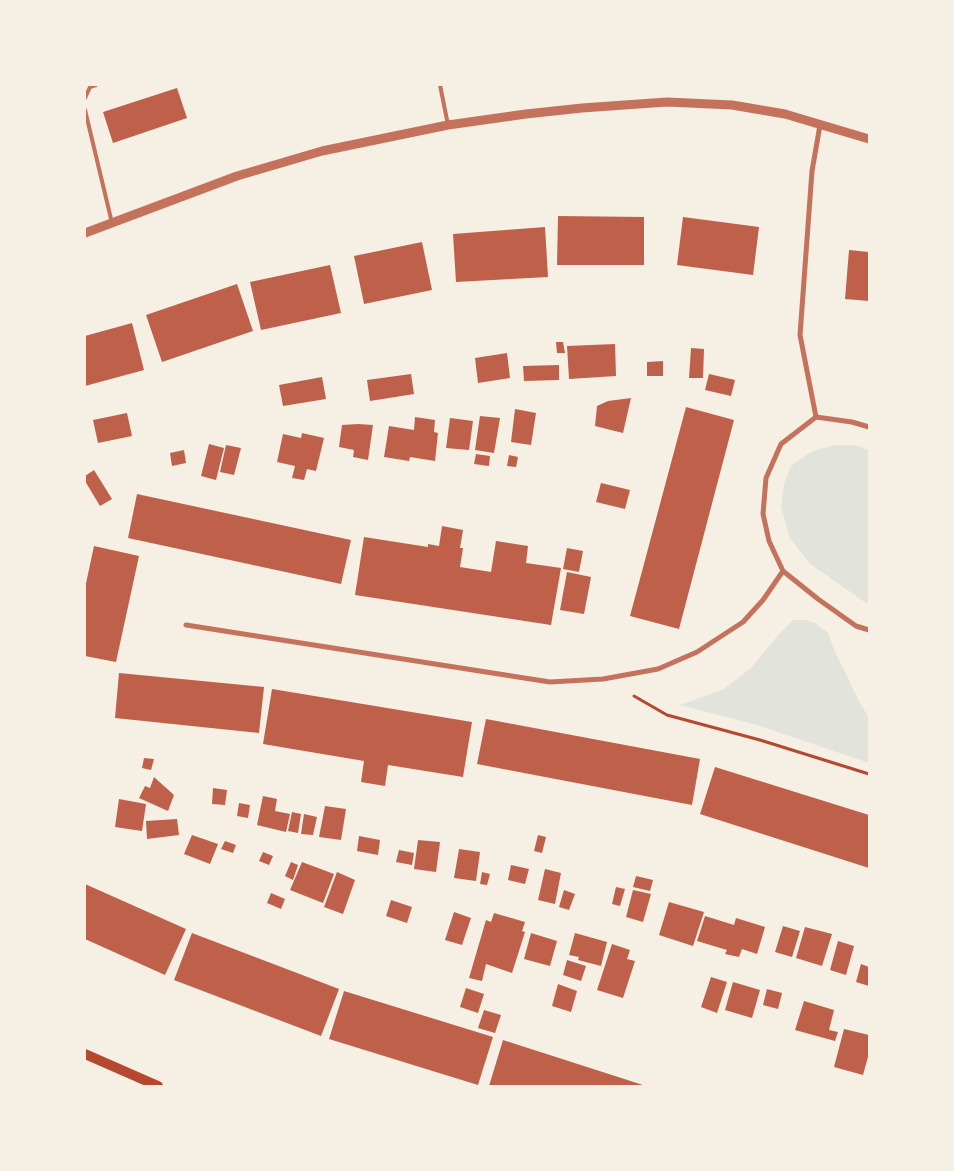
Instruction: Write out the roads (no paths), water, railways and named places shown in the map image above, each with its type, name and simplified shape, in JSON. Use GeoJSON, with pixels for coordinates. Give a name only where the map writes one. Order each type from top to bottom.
{"type":"FeatureCollection","features":[{"type":"Feature","properties":{"kind":"main road"},"geometry":{"type":"LineString","coordinates":[[85,1054],[158,1086]]}},
{"type":"Feature","properties":{"kind":"street"},"geometry":{"type":"LineString","coordinates":[[85,233],[247,173],[322,152],[448,125],[526,114],[667,102],[732,105],[785,114],[869,139]]}},
{"type":"Feature","properties":{"kind":"street"},"geometry":{"type":"LineString","coordinates":[[816,417],[800,335],[812,171],[820,125]]}},
{"type":"Feature","properties":{"kind":"street"},"geometry":{"type":"LineString","coordinates":[[869,427],[852,422],[816,417],[781,444],[766,478],[763,514],[769,541],[783,571],[856,626],[869,630]]}},
{"type":"Feature","properties":{"kind":"street"},"geometry":{"type":"LineString","coordinates":[[186,625],[550,682],[604,679],[658,669],[697,652],[743,622],[763,600],[783,571]]}},
{"type":"Feature","properties":{"kind":"lane"},"geometry":{"type":"LineString","coordinates":[[85,98],[90,87],[96,85]]}},
{"type":"Feature","properties":{"kind":"lane"},"geometry":{"type":"LineString","coordinates":[[440,85],[448,125]]}},
{"type":"Feature","properties":{"kind":"lane"},"geometry":{"type":"LineString","coordinates":[[85,110],[112,223]]}}]}
